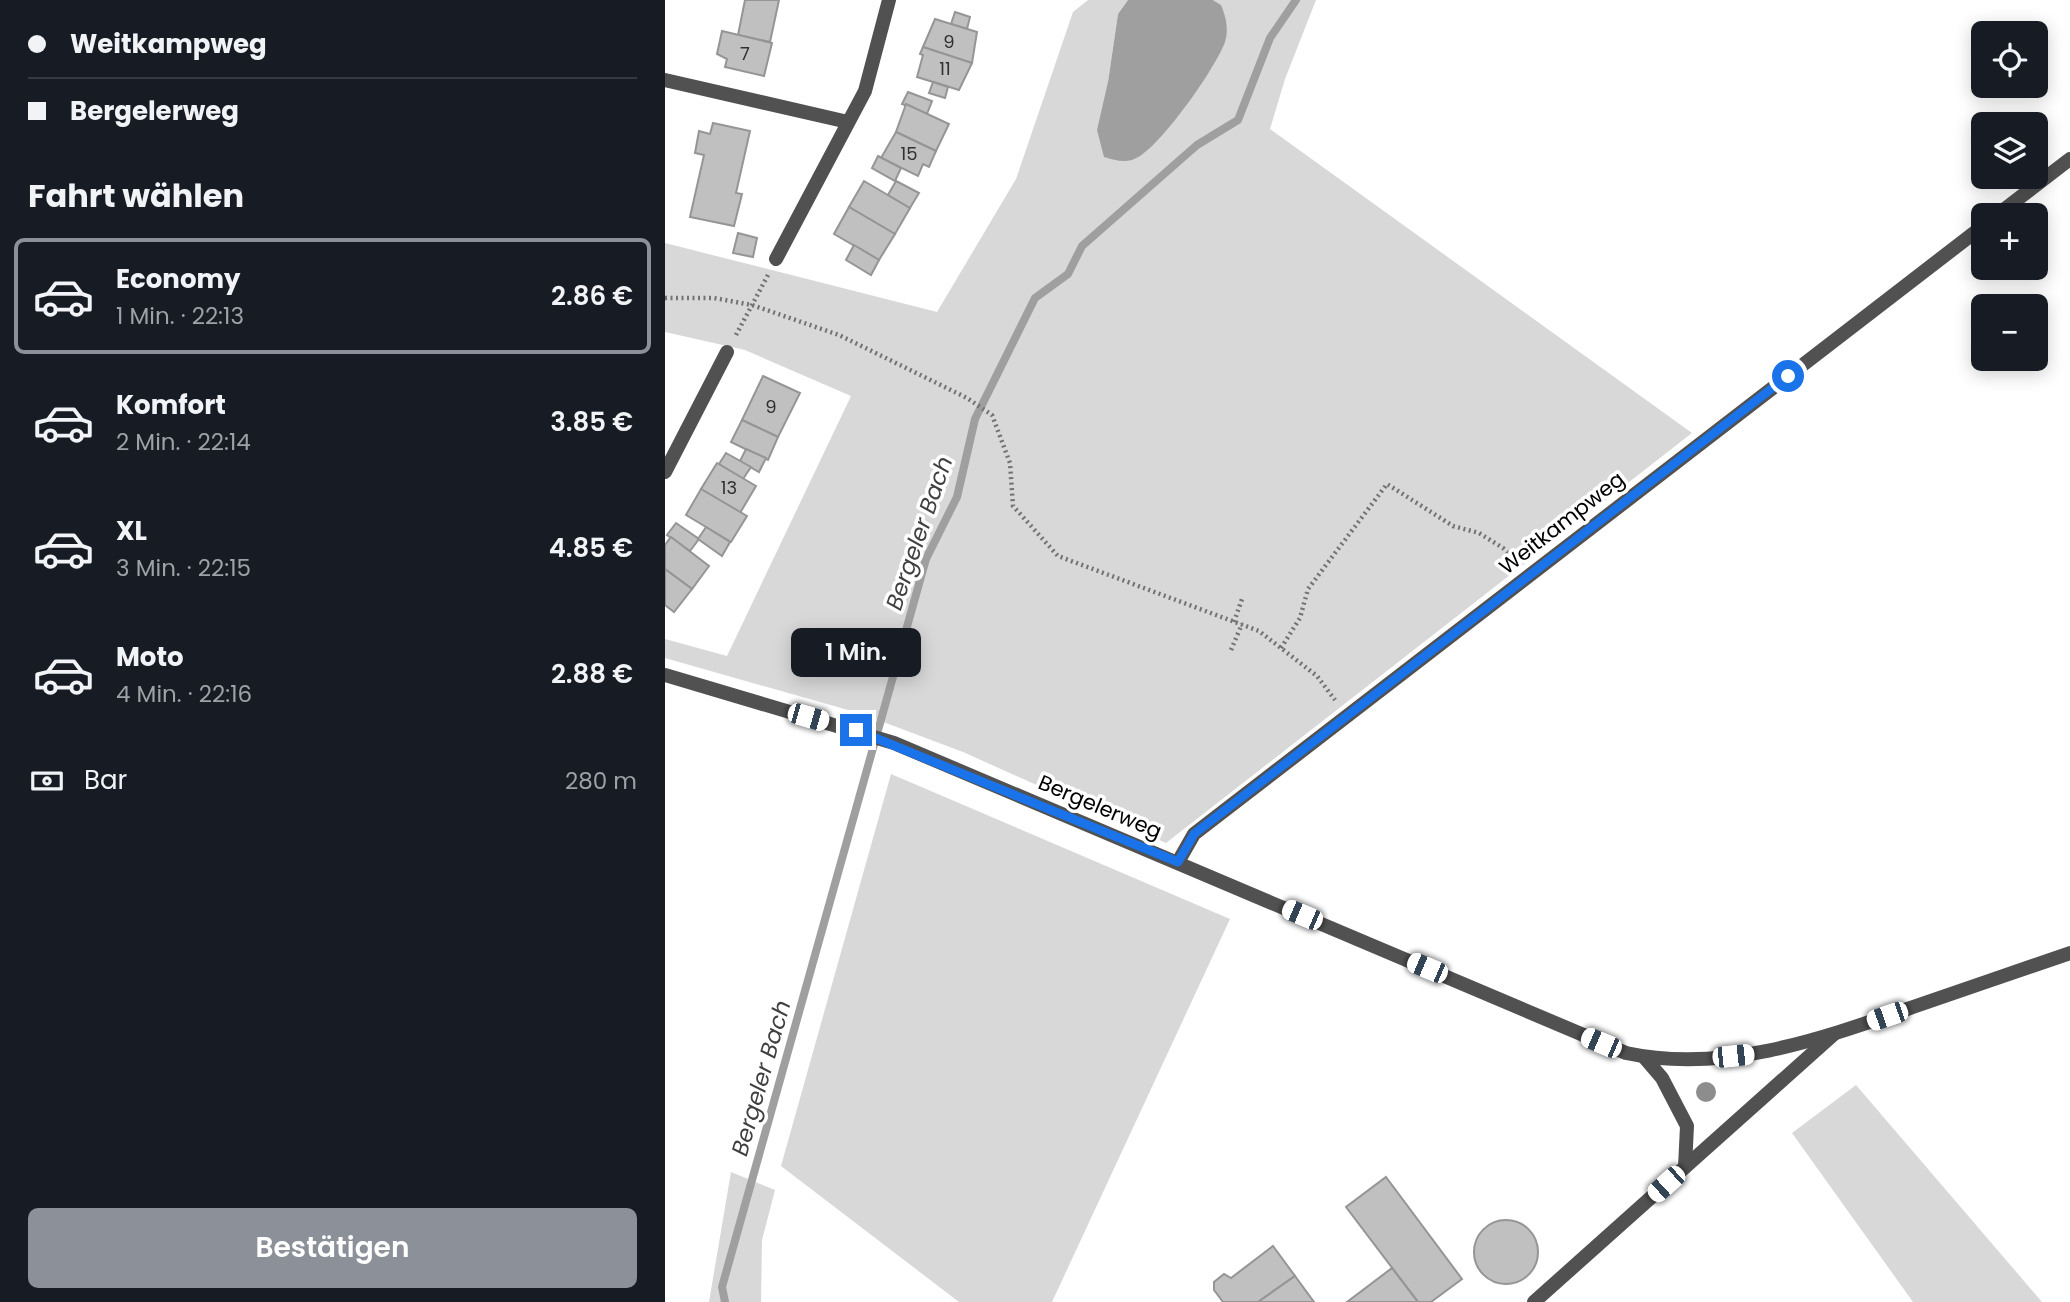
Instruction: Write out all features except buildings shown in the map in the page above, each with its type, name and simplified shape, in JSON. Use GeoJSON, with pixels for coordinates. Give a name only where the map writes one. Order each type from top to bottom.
{"type":"FeatureCollection","features":[{"type":"Feature","properties":{"kind":"street"},"geometry":{"type":"LineString","coordinates":[[776,259],[865,91],[889,0]]}},
{"type":"Feature","properties":{"kind":"street"},"geometry":{"type":"LineString","coordinates":[[665,80],[848,122]]}},
{"type":"Feature","properties":{"kind":"street"},"geometry":{"type":"LineString","coordinates":[[2013,203],[2070,159]]}},
{"type":"Feature","properties":{"kind":"street","name":"Weitkampweg"},"geometry":{"type":"LineString","coordinates":[[1178,862],[1194,834],[1971,235]]}},
{"type":"Feature","properties":{"kind":"street"},"geometry":{"type":"LineString","coordinates":[[665,472],[727,352]]}},
{"type":"Feature","properties":{"kind":"street","name":"Bergelerweg"},"geometry":{"type":"LineString","coordinates":[[665,676],[894,743],[1626,1054],[1690,1061],[1742,1055],[1834,1034],[2070,953]]}},
{"type":"Feature","properties":{"kind":"street"},"geometry":{"type":"LineString","coordinates":[[1534,1302],[1834,1034]]}},
{"type":"Feature","properties":{"kind":"street"},"geometry":{"type":"LineString","coordinates":[[1644,1057],[1662,1078],[1687,1126],[1685,1167]]}},
{"type":"Feature","properties":{"kind":"path"},"geometry":{"type":"LineString","coordinates":[[727,352],[776,259]]}},
{"type":"Feature","properties":{"kind":"path"},"geometry":{"type":"LineString","coordinates":[[665,298],[714,298],[751,305],[839,335],[967,398],[992,415],[1010,463],[1013,506],[1058,556],[1259,631],[1317,676],[1346,716]]}},
{"type":"Feature","properties":{"kind":"path"},"geometry":{"type":"LineString","coordinates":[[1281,648],[1300,618],[1308,590],[1387,484],[1453,526],[1479,533],[1503,548],[1529,575]]}},
{"type":"Feature","properties":{"kind":"path"},"geometry":{"type":"LineString","coordinates":[[1234,622],[1242,598]]}},
{"type":"Feature","properties":{"kind":"path"},"geometry":{"type":"LineString","coordinates":[[1231,650],[1242,624]]}},
{"type":"Feature","properties":{"kind":"shaded area"},"geometry":{"type":"Polygon","coordinates":[[[1088,0],[1128,0],[1118,14],[1108,82],[1221,5],[1213,0],[1316,0],[1285,79],[1270,129],[1692,433],[1166,843],[963,752],[862,714],[665,658],[665,639],[727,656],[851,396],[745,350],[665,332],[665,243],[937,312],[1016,179],[1073,12],[1088,0]]]}},
{"type":"Feature","properties":{"kind":"shaded area"},"geometry":{"type":"Polygon","coordinates":[[[1128,0],[1213,0],[1221,5],[1227,32],[1225,42],[1211,69],[1162,136],[1140,156],[1122,161],[1104,157],[1097,130],[1108,82],[1118,14],[1128,0]]]}},
{"type":"Feature","properties":{"kind":"shaded area"},"geometry":{"type":"Polygon","coordinates":[[[891,774],[1230,919],[1052,1302],[959,1302],[781,1166],[891,774]]]}},
{"type":"Feature","properties":{"kind":"shaded area"},"geometry":{"type":"Polygon","coordinates":[[[1856,1085],[2042,1302],[1913,1302],[1792,1133],[1856,1085]]]}},
{"type":"Feature","properties":{"kind":"shaded area"},"geometry":{"type":"Polygon","coordinates":[[[731,1172],[775,1190],[762,1240],[761,1302],[709,1302],[731,1172]]]}},
{"type":"Feature","properties":{"kind":"waterway","name":"Bergeler Bach"},"geometry":{"type":"LineString","coordinates":[[725,1302],[722,1287],[926,559],[957,497],[975,419],[1035,298],[1068,274],[1082,246],[1197,145],[1238,120],[1270,38],[1296,0]]}},
{"type":"Feature","properties":{"kind":"route"},"geometry":{"type":"LineString","coordinates":[[856,730],[894,743],[1178,862],[1194,834],[1788,376]]}}]}
